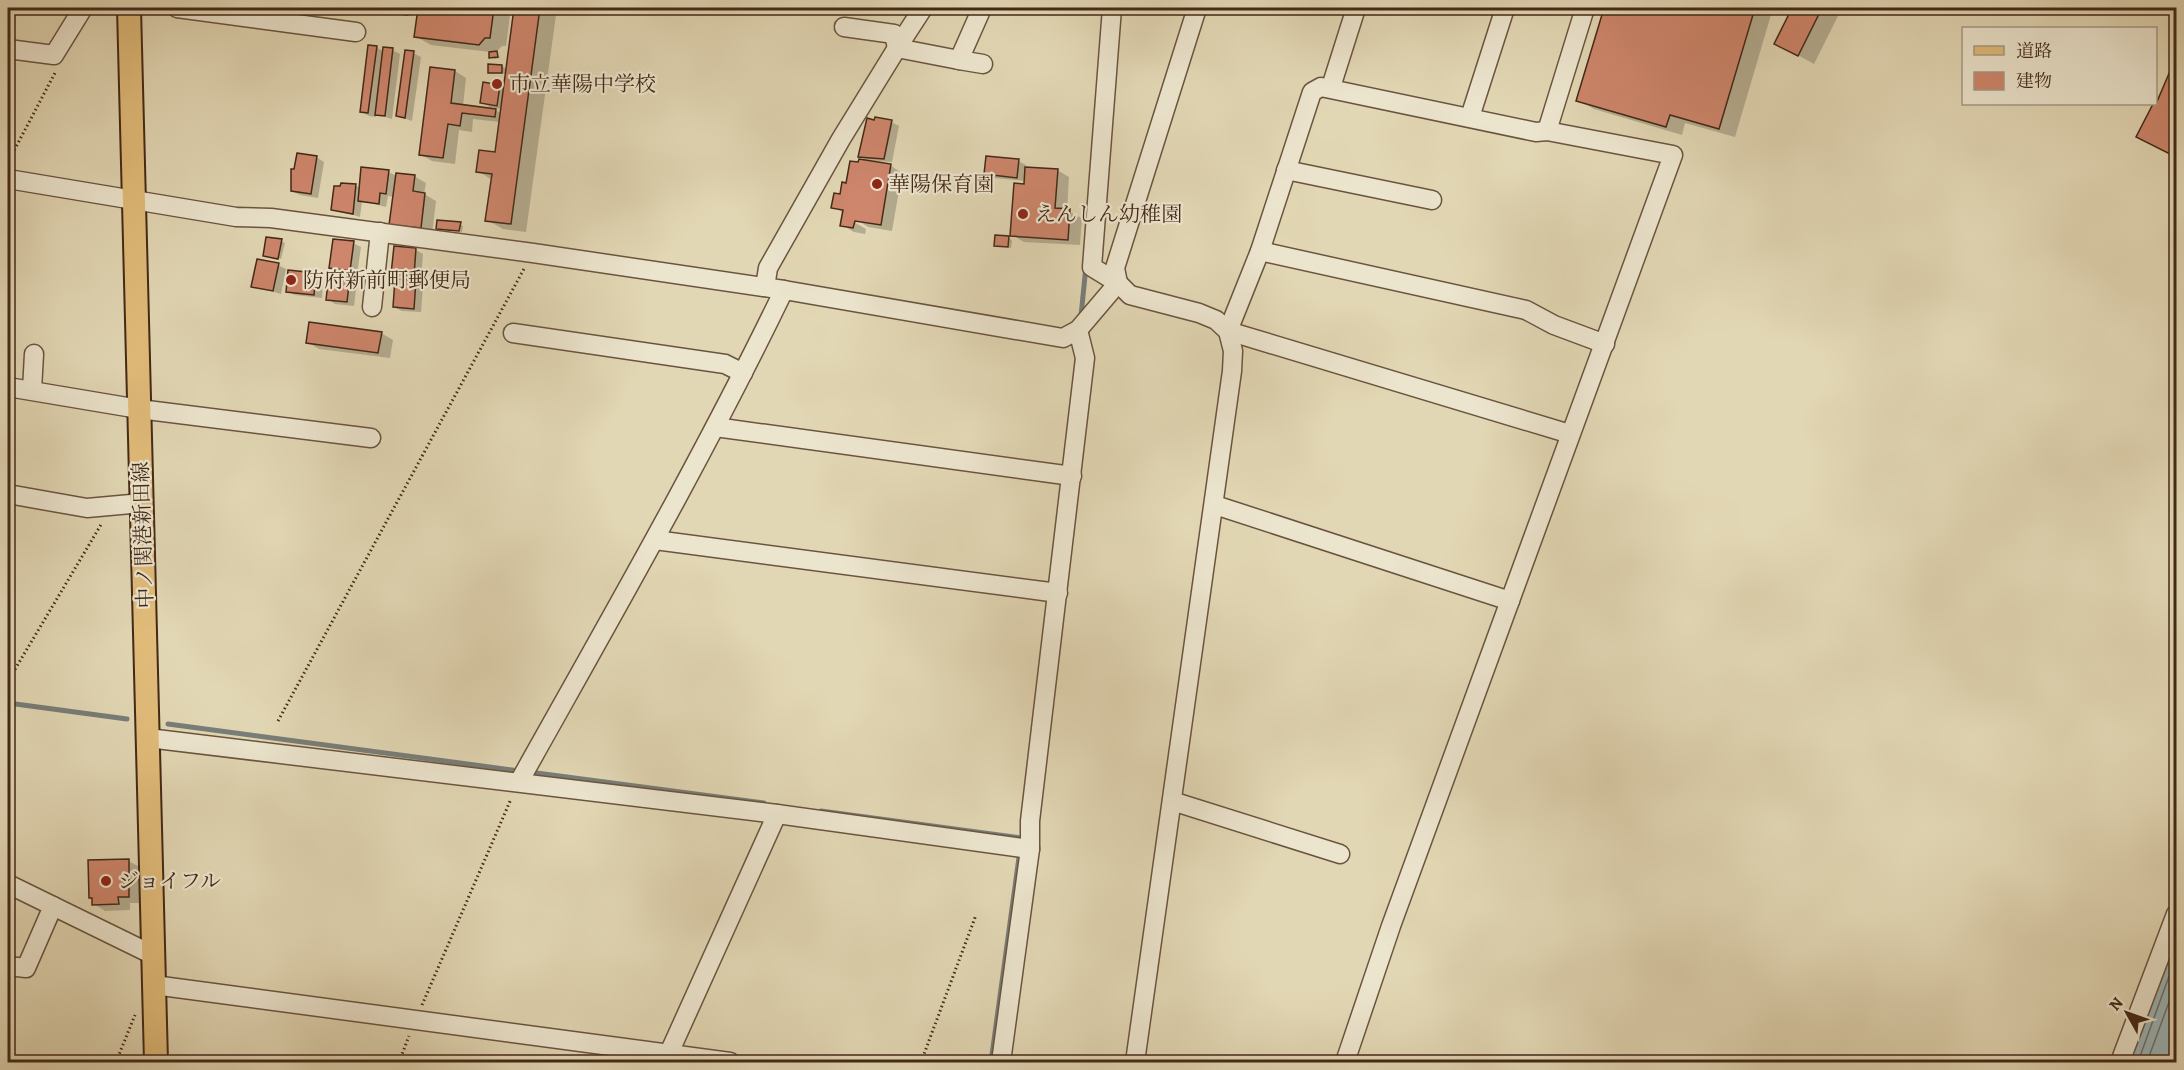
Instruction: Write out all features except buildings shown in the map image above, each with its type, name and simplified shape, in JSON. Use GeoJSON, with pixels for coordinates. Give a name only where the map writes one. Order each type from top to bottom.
{"type":"FeatureCollection","features":[{"type":"Feature","properties":{"kind":"main road","name":"中ノ関港新田線"},"geometry":{"type":"LineString","coordinates":[[129,8],[156,1062]]}},
{"type":"Feature","properties":{"kind":"street"},"geometry":{"type":"LineString","coordinates":[[8,49],[54,55],[83,8]]}},
{"type":"Feature","properties":{"kind":"street"},"geometry":{"type":"LineString","coordinates":[[177,8],[356,32]]}},
{"type":"Feature","properties":{"kind":"street"},"geometry":{"type":"LineString","coordinates":[[765,287],[768,268],[841,139],[923,8]]}},
{"type":"Feature","properties":{"kind":"street"},"geometry":{"type":"LineString","coordinates":[[959,60],[982,8]]}},
{"type":"Feature","properties":{"kind":"street"},"geometry":{"type":"LineString","coordinates":[[1112,8],[1092,267],[1118,283],[1130,295],[1199,313],[1216,320],[1228,331],[1570,434]]}},
{"type":"Feature","properties":{"kind":"street"},"geometry":{"type":"LineString","coordinates":[[1118,283],[1115,268],[1197,8]]}},
{"type":"Feature","properties":{"kind":"street"},"geometry":{"type":"LineString","coordinates":[[1331,87],[1356,8]]}},
{"type":"Feature","properties":{"kind":"street"},"geometry":{"type":"LineString","coordinates":[[1470,117],[1505,8]]}},
{"type":"Feature","properties":{"kind":"street"},"geometry":{"type":"LineString","coordinates":[[1547,130],[1586,8]]}},
{"type":"Feature","properties":{"kind":"street"},"geometry":{"type":"LineString","coordinates":[[844,27],[894,34],[897,48]]}},
{"type":"Feature","properties":{"kind":"street"},"geometry":{"type":"LineString","coordinates":[[897,48],[983,64]]}},
{"type":"Feature","properties":{"kind":"street"},"geometry":{"type":"LineString","coordinates":[[1135,1062],[1215,505],[1232,371],[1233,351],[1228,331],[1260,251],[1312,92],[1321,87],[1331,87],[1536,132],[1547,130],[1673,155],[1570,434],[1345,1062]]}},
{"type":"Feature","properties":{"kind":"street"},"geometry":{"type":"LineString","coordinates":[[1286,170],[1432,200]]}},
{"type":"Feature","properties":{"kind":"street"},"geometry":{"type":"LineString","coordinates":[[8,179],[236,217],[271,218],[380,232],[765,287],[1063,338],[1078,330],[1118,283]]}},
{"type":"Feature","properties":{"kind":"street"},"geometry":{"type":"LineString","coordinates":[[372,307],[380,232]]}},
{"type":"Feature","properties":{"kind":"street"},"geometry":{"type":"LineString","coordinates":[[1260,251],[1526,310],[1554,325],[1605,344]]}},
{"type":"Feature","properties":{"kind":"street"},"geometry":{"type":"LineString","coordinates":[[519,782],[655,540],[743,374],[784,290]]}},
{"type":"Feature","properties":{"kind":"street"},"geometry":{"type":"LineString","coordinates":[[1001,1062],[1030,849],[1030,821],[1085,358],[1078,330]]}},
{"type":"Feature","properties":{"kind":"street"},"geometry":{"type":"LineString","coordinates":[[513,333],[725,364],[743,374]]}},
{"type":"Feature","properties":{"kind":"street"},"geometry":{"type":"LineString","coordinates":[[32,390],[34,354]]}},
{"type":"Feature","properties":{"kind":"street"},"geometry":{"type":"LineString","coordinates":[[8,387],[139,409],[371,438]]}},
{"type":"Feature","properties":{"kind":"street"},"geometry":{"type":"LineString","coordinates":[[715,427],[1072,476]]}},
{"type":"Feature","properties":{"kind":"street"},"geometry":{"type":"LineString","coordinates":[[8,494],[87,508],[142,503]]}},
{"type":"Feature","properties":{"kind":"street"},"geometry":{"type":"LineString","coordinates":[[1215,505],[1510,601]]}},
{"type":"Feature","properties":{"kind":"street"},"geometry":{"type":"LineString","coordinates":[[655,540],[1058,593]]}},
{"type":"Feature","properties":{"kind":"street"},"geometry":{"type":"LineString","coordinates":[[148,738],[777,814],[1030,849]]}},
{"type":"Feature","properties":{"kind":"street"},"geometry":{"type":"LineString","coordinates":[[1172,801],[1340,854]]}},
{"type":"Feature","properties":{"kind":"street"},"geometry":{"type":"LineString","coordinates":[[667,1058],[777,814]]}},
{"type":"Feature","properties":{"kind":"street"},"geometry":{"type":"LineString","coordinates":[[8,884],[153,956]]}},
{"type":"Feature","properties":{"kind":"street"},"geometry":{"type":"LineString","coordinates":[[8,966],[26,968],[53,906]]}},
{"type":"Feature","properties":{"kind":"street"},"geometry":{"type":"LineString","coordinates":[[2120,1062],[2176,914]]}},
{"type":"Feature","properties":{"kind":"street"},"geometry":{"type":"LineString","coordinates":[[154,985],[667,1058],[730,1062]]}},
{"type":"Feature","properties":{"kind":"path"},"geometry":{"type":"LineString","coordinates":[[8,162],[61,62],[54,55]]}},
{"type":"Feature","properties":{"kind":"path"},"geometry":{"type":"LineString","coordinates":[[278,721],[533,253]]}},
{"type":"Feature","properties":{"kind":"path"},"geometry":{"type":"LineString","coordinates":[[8,681],[109,507]]}},
{"type":"Feature","properties":{"kind":"path"},"geometry":{"type":"LineString","coordinates":[[399,1062],[519,782]]}},
{"type":"Feature","properties":{"kind":"path"},"geometry":{"type":"LineString","coordinates":[[921,1062],[976,915]]}},
{"type":"Feature","properties":{"kind":"path"},"geometry":{"type":"LineString","coordinates":[[116,1062],[137,1012]]}},
{"type":"Feature","properties":{"kind":"water"},"geometry":{"type":"Polygon","coordinates":[[[2176,917],[2176,1062],[2123,1062],[2176,917]]]}},
{"type":"Feature","properties":{"kind":"waterway"},"geometry":{"type":"LineString","coordinates":[[1081,316],[1086,266]]}},
{"type":"Feature","properties":{"kind":"waterway"},"geometry":{"type":"LineString","coordinates":[[8,703],[127,719]]}},
{"type":"Feature","properties":{"kind":"waterway"},"geometry":{"type":"LineString","coordinates":[[168,724],[520,771]]}},
{"type":"Feature","properties":{"kind":"waterway"},"geometry":{"type":"LineString","coordinates":[[529,772],[764,803]]}},
{"type":"Feature","properties":{"kind":"waterway"},"geometry":{"type":"LineString","coordinates":[[821,811],[1021,838]]}},
{"type":"Feature","properties":{"kind":"waterway"},"geometry":{"type":"LineString","coordinates":[[991,1062],[1020,850]]}},
{"type":"Feature","properties":{"kind":"place","name":"市立華陽中学校"},"geometry":{"type":"Point","coordinates":[497,84]}},
{"type":"Feature","properties":{"kind":"place","name":"華陽保育園"},"geometry":{"type":"Point","coordinates":[877,184]}},
{"type":"Feature","properties":{"kind":"place","name":"えんしん幼稚園"},"geometry":{"type":"Point","coordinates":[1023,214]}},
{"type":"Feature","properties":{"kind":"place","name":"防府新前町郵便局"},"geometry":{"type":"Point","coordinates":[291,280]}},
{"type":"Feature","properties":{"kind":"place","name":"ジョイフル"},"geometry":{"type":"Point","coordinates":[106,881]}}]}
